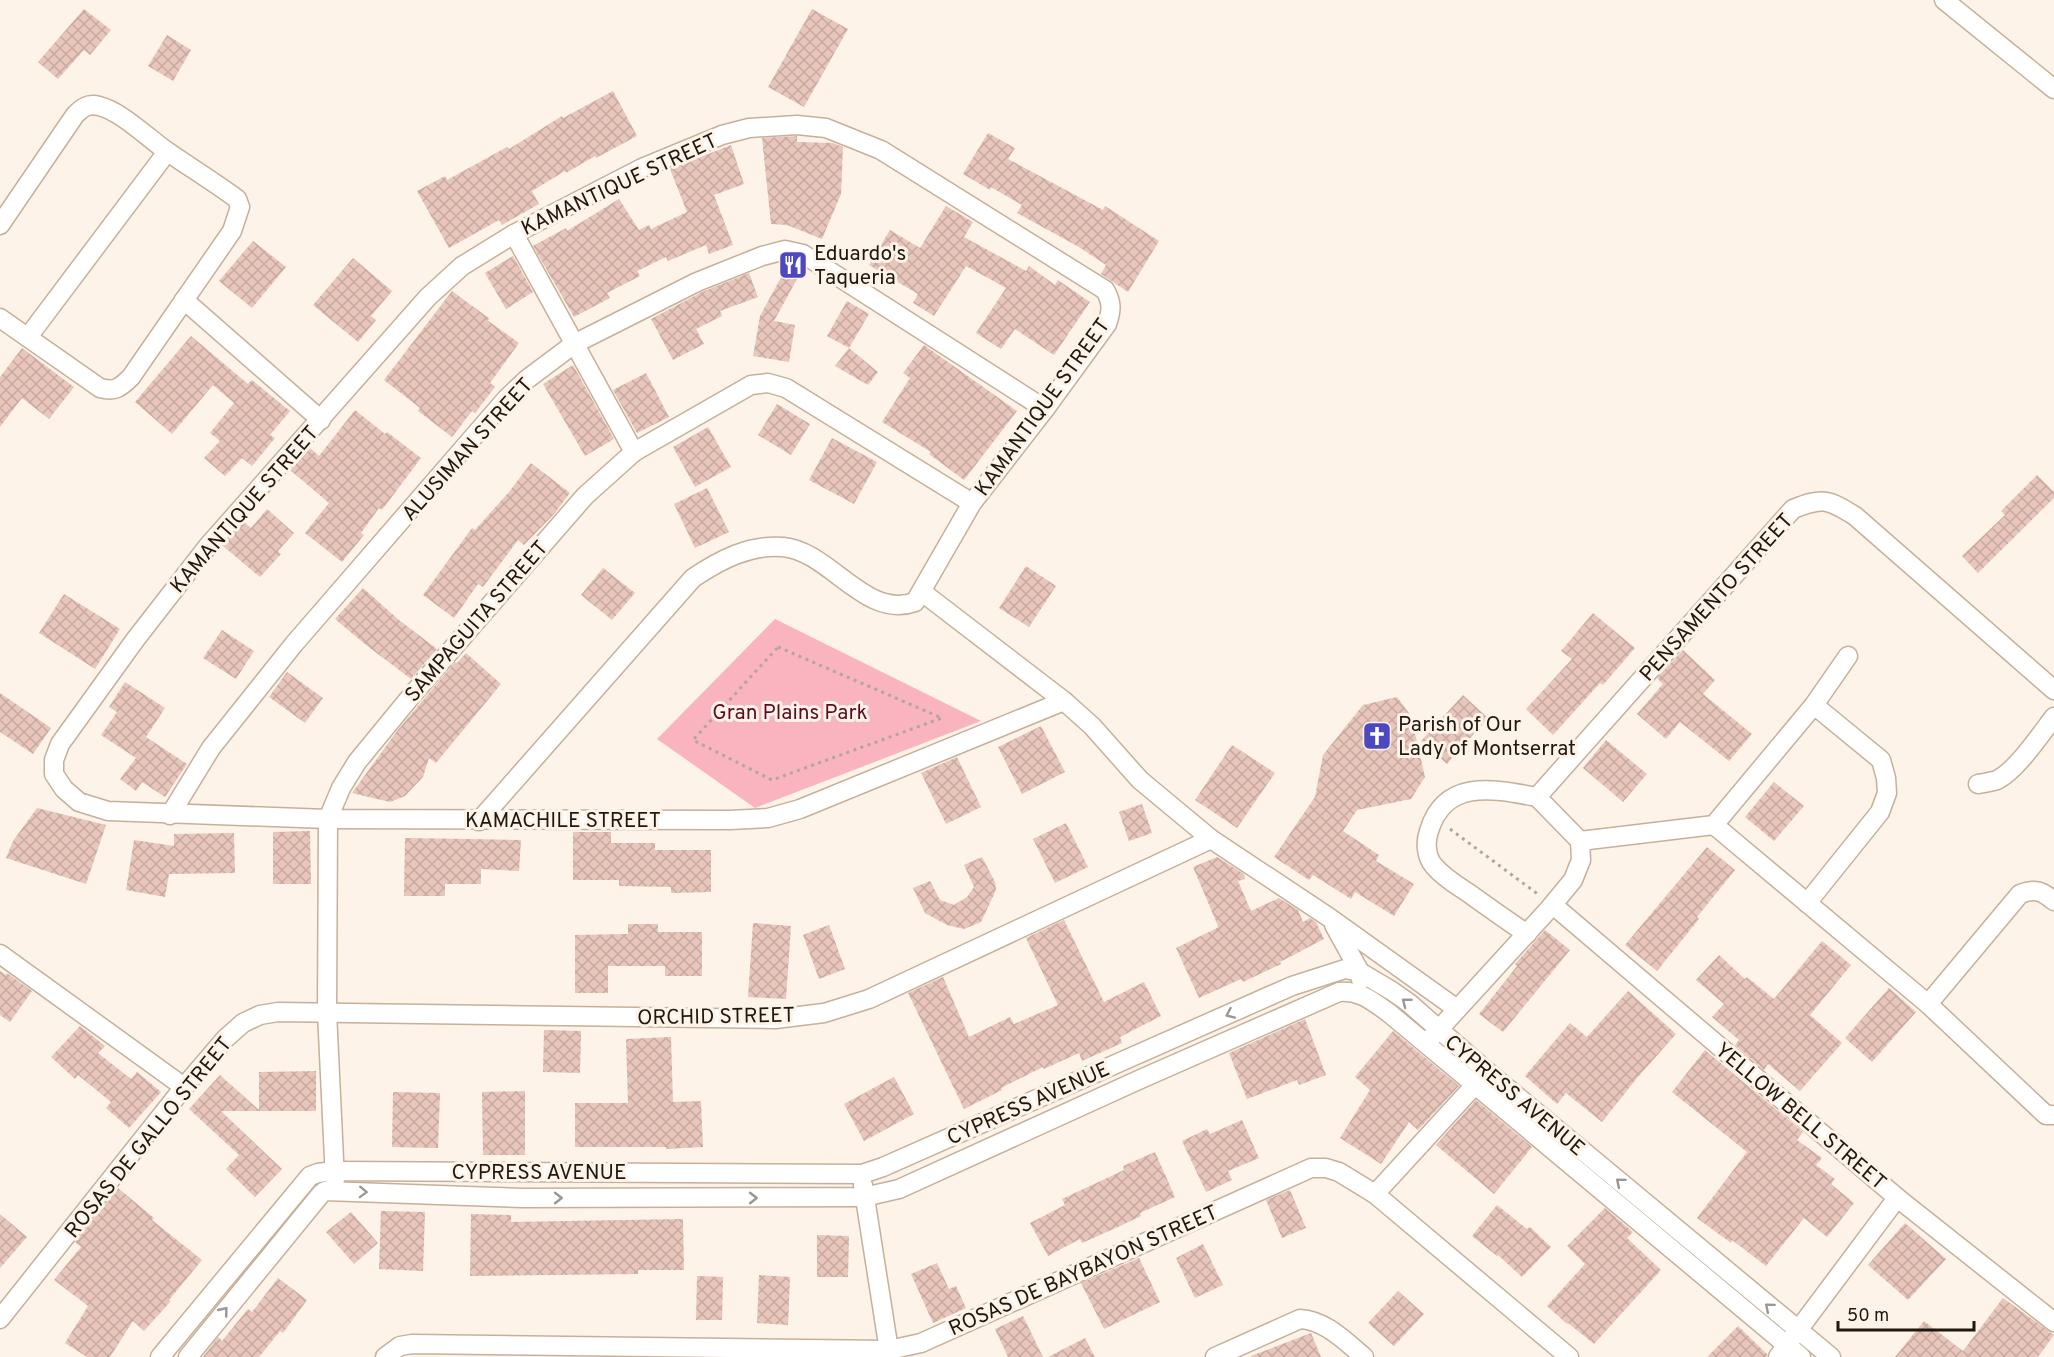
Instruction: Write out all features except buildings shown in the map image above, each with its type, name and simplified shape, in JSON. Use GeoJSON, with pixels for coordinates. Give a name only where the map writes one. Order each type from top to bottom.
{"type":"FeatureCollection","features":[{"type":"Feature","properties":{"kind":"street"},"geometry":{"type":"LineString","coordinates":[[1944,0],[2054,89]]}},
{"type":"Feature","properties":{"kind":"street"},"geometry":{"type":"LineString","coordinates":[[0,225],[82,108],[90,105],[108,109],[131,124],[167,152],[237,199],[240,207],[238,219],[228,238],[131,377],[121,387],[112,391],[100,388],[0,318]]}},
{"type":"Feature","properties":{"kind":"street","name":"KAMANTIQUE STREET"},"geometry":{"type":"LineString","coordinates":[[54,774],[54,760],[60,744],[135,639],[208,546],[428,297],[462,266],[514,234],[642,168],[722,135],[749,128],[797,125],[826,128],[880,150],[1105,290],[1110,299],[1112,310],[1107,324],[1046,409],[972,503],[922,592]]}},
{"type":"Feature","properties":{"kind":"street"},"geometry":{"type":"LineString","coordinates":[[28,337],[167,152]]}},
{"type":"Feature","properties":{"kind":"street"},"geometry":{"type":"LineString","coordinates":[[514,234],[634,452]]}},
{"type":"Feature","properties":{"kind":"street","name":"ALUSIMAN STREET"},"geometry":{"type":"LineString","coordinates":[[170,815],[211,748],[294,644],[507,398],[526,380],[574,344],[697,282],[762,256],[785,250],[803,254],[1046,409]]}},
{"type":"Feature","properties":{"kind":"street"},"geometry":{"type":"LineString","coordinates":[[184,300],[321,420]]}},
{"type":"Feature","properties":{"kind":"street","name":"SAMPAGUITA STREET"},"geometry":{"type":"LineString","coordinates":[[336,1191],[327,1012],[328,819],[341,788],[357,762],[412,695],[585,496],[634,452],[751,385],[768,383],[786,388],[972,503]]}},
{"type":"Feature","properties":{"kind":"street","name":"PENSAMENTO STREET"},"geometry":{"type":"LineString","coordinates":[[1537,797],[1793,509],[1813,501],[1833,502],[1855,516],[2054,690]]}},
{"type":"Feature","properties":{"kind":"street"},"geometry":{"type":"LineString","coordinates":[[479,821],[693,578],[729,556],[764,547],[784,546],[803,552],[884,604],[907,605],[915,602],[922,592],[1064,701],[1092,726],[1140,780],[1211,839],[1330,918],[1457,1009]]}},
{"type":"Feature","properties":{"kind":"street"},"geometry":{"type":"LineString","coordinates":[[1580,841],[1714,825],[1814,705],[1848,656]]}},
{"type":"Feature","properties":{"kind":"street","name":"KAMACHILE STREET"},"geometry":{"type":"LineString","coordinates":[[54,774],[64,789],[79,802],[108,811],[170,815],[479,821],[768,818],[800,809],[1064,701]]}},
{"type":"Feature","properties":{"kind":"street"},"geometry":{"type":"LineString","coordinates":[[1807,903],[1880,812],[1887,793],[1887,778],[1881,760],[1814,705]]}},
{"type":"Feature","properties":{"kind":"street"},"geometry":{"type":"LineString","coordinates":[[1978,784],[1996,780],[2007,773],[2033,745],[2054,717]]}},
{"type":"Feature","properties":{"kind":"street"},"geometry":{"type":"LineString","coordinates":[[1427,1045],[1438,1030],[1527,934],[1573,880],[1581,860],[1580,841],[1537,797],[1496,790],[1464,793],[1451,798],[1434,817],[1428,833],[1426,850],[1432,865],[1446,878],[1527,934]]}},
{"type":"Feature","properties":{"kind":"street"},"geometry":{"type":"LineString","coordinates":[[1714,825],[1928,1004],[2046,1115],[2054,1115]]}},
{"type":"Feature","properties":{"kind":"street","name":"ORCHID STREET"},"geometry":{"type":"LineString","coordinates":[[327,1012],[776,1019],[824,1013],[868,999],[1211,839]]}},
{"type":"Feature","properties":{"kind":"street"},"geometry":{"type":"LineString","coordinates":[[1928,1004],[2020,894],[2032,889],[2045,893],[2054,901]]}},
{"type":"Feature","properties":{"kind":"street","name":"YELLOW BELL STREET"},"geometry":{"type":"LineString","coordinates":[[1552,905],[1897,1198],[2054,1322]]}},
{"type":"Feature","properties":{"kind":"street"},"geometry":{"type":"LineString","coordinates":[[1330,918],[1360,972],[1362,994]]}},
{"type":"Feature","properties":{"kind":"street"},"geometry":{"type":"LineString","coordinates":[[0,954],[184,1087]]}},
{"type":"Feature","properties":{"kind":"street","name":"CYPRESS AVENUE"},"geometry":{"type":"LineString","coordinates":[[160,1357],[310,1176],[318,1173],[334,1171],[862,1174],[883,1167],[1292,986],[1345,969],[1360,972],[1409,1003],[1483,1068],[1831,1357]]}},
{"type":"Feature","properties":{"kind":"street","name":"CYPRESS AVENUE"},"geometry":{"type":"LineString","coordinates":[[336,1191],[522,1198],[864,1197],[899,1189],[1143,1078],[1339,992],[1350,991],[1362,994],[1389,1012],[1788,1353]]}},
{"type":"Feature","properties":{"kind":"street","name":"ROSAS DE GALLO STREET"},"geometry":{"type":"LineString","coordinates":[[0,1319],[184,1087],[225,1039],[243,1023],[260,1015],[278,1012],[327,1012]]}},
{"type":"Feature","properties":{"kind":"street"},"geometry":{"type":"LineString","coordinates":[[1132,1057],[1143,1078]]}},
{"type":"Feature","properties":{"kind":"street"},"geometry":{"type":"LineString","coordinates":[[1375,1194],[1474,1086],[1483,1068]]}},
{"type":"Feature","properties":{"kind":"street","name":"ROSAS DE BAYBAYON STREET"},"geometry":{"type":"LineString","coordinates":[[386,1357],[400,1346],[412,1344],[890,1354],[921,1343],[1311,1168],[1326,1168],[1339,1172],[1375,1194],[1569,1357]]}},
{"type":"Feature","properties":{"kind":"street"},"geometry":{"type":"LineString","coordinates":[[862,1174],[890,1354]]}},
{"type":"Feature","properties":{"kind":"street"},"geometry":{"type":"LineString","coordinates":[[188,1357],[321,1194],[325,1191],[336,1191]]}},
{"type":"Feature","properties":{"kind":"street"},"geometry":{"type":"LineString","coordinates":[[1788,1353],[1798,1331],[1897,1198]]}},
{"type":"Feature","properties":{"kind":"street"},"geometry":{"type":"LineString","coordinates":[[1215,1357],[1300,1319],[1311,1319],[1348,1342],[1364,1357]]}},
{"type":"Feature","properties":{"kind":"path"},"geometry":{"type":"LineString","coordinates":[[778,647],[942,718],[772,780],[693,740],[778,647]]}},
{"type":"Feature","properties":{"kind":"path"},"geometry":{"type":"LineString","coordinates":[[1434,817],[1552,905]]}},
{"type":"Feature","properties":{"kind":"green space","name":"Gran Plains Park"},"geometry":{"type":"Polygon","coordinates":[[[775,619],[981,721],[755,808],[657,739],[775,619]]]}},
{"type":"Feature","properties":{"kind":"place","name":"Eduardo's Taqueria"},"geometry":{"type":"Point","coordinates":[793,265]}},
{"type":"Feature","properties":{"kind":"place","name":"Parish of Our Lady of Montserrat"},"geometry":{"type":"Point","coordinates":[1377,736]}}]}
